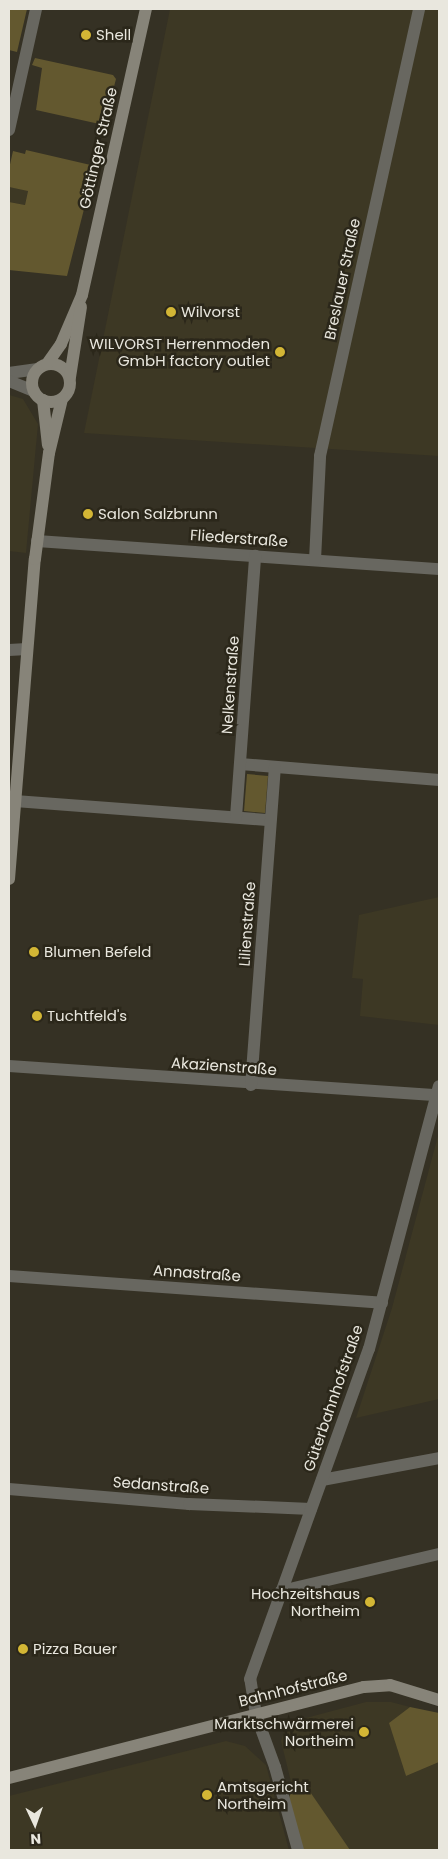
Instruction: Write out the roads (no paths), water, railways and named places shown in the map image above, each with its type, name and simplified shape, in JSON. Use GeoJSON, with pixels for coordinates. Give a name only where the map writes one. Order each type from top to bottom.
{"type":"FeatureCollection","features":[{"type":"Feature","properties":{"kind":"main road","name":"Göttinger Straße"},"geometry":{"type":"LineString","coordinates":[[9,879],[37,541],[49,453],[62,399],[70,387],[70,377],[80,324],[82,295],[146,9]]}},
{"type":"Feature","properties":{"kind":"main road","name":"Göttinger Straße"},"geometry":{"type":"LineString","coordinates":[[34,391],[33,377],[61,344],[82,295]]}},
{"type":"Feature","properties":{"kind":"main road"},"geometry":{"type":"LineString","coordinates":[[43,366],[61,366],[70,377]]}},
{"type":"Feature","properties":{"kind":"main road"},"geometry":{"type":"LineString","coordinates":[[34,391],[43,400],[62,399]]}},
{"type":"Feature","properties":{"kind":"main road","name":"Göttinger Straße"},"geometry":{"type":"LineString","coordinates":[[43,400],[49,453]]}},
{"type":"Feature","properties":{"kind":"main road","name":"Bahnhofstraße"},"geometry":{"type":"LineString","coordinates":[[9,1778],[364,1687],[390,1685],[439,1700]]}},
{"type":"Feature","properties":{"kind":"street"},"geometry":{"type":"LineString","coordinates":[[9,130],[36,9]]}},
{"type":"Feature","properties":{"kind":"street","name":"Breslauer Straße"},"geometry":{"type":"LineString","coordinates":[[315,560],[320,456],[419,9]]}},
{"type":"Feature","properties":{"kind":"street"},"geometry":{"type":"LineString","coordinates":[[9,372],[43,366]]}},
{"type":"Feature","properties":{"kind":"street"},"geometry":{"type":"LineString","coordinates":[[9,381],[34,391]]}},
{"type":"Feature","properties":{"kind":"street","name":"Fliederstraße"},"geometry":{"type":"LineString","coordinates":[[37,541],[439,569]]}},
{"type":"Feature","properties":{"kind":"street","name":"Nelkenstraße"},"geometry":{"type":"LineString","coordinates":[[236,817],[256,556]]}},
{"type":"Feature","properties":{"kind":"street"},"geometry":{"type":"LineString","coordinates":[[9,650],[27,649]]}},
{"type":"Feature","properties":{"kind":"street"},"geometry":{"type":"LineString","coordinates":[[240,764],[439,780]]}},
{"type":"Feature","properties":{"kind":"street","name":"Lilienstraße"},"geometry":{"type":"LineString","coordinates":[[251,1085],[275,766]]}},
{"type":"Feature","properties":{"kind":"street"},"geometry":{"type":"LineString","coordinates":[[15,801],[270,820]]}},
{"type":"Feature","properties":{"kind":"street","name":"Akazienstraße"},"geometry":{"type":"LineString","coordinates":[[9,1066],[251,1085],[438,1091]]}},
{"type":"Feature","properties":{"kind":"street","name":"Güterbahnhofstraße"},"geometry":{"type":"LineString","coordinates":[[298,1850],[275,1767],[256,1714],[250,1679],[322,1480],[382,1303],[438,1091]]}},
{"type":"Feature","properties":{"kind":"street","name":"Annastraße"},"geometry":{"type":"LineString","coordinates":[[9,1276],[382,1303]]}},
{"type":"Feature","properties":{"kind":"street"},"geometry":{"type":"LineString","coordinates":[[322,1480],[439,1458]]}},
{"type":"Feature","properties":{"kind":"street","name":"Sedanstraße"},"geometry":{"type":"LineString","coordinates":[[9,1489],[189,1504],[311,1509]]}},
{"type":"Feature","properties":{"kind":"street"},"geometry":{"type":"LineString","coordinates":[[281,1591],[439,1554]]}},
{"type":"Feature","properties":{"kind":"place","name":"Shell"},"geometry":{"type":"Point","coordinates":[86,35]}},
{"type":"Feature","properties":{"kind":"place","name":"Wilvorst"},"geometry":{"type":"Point","coordinates":[171,312]}},
{"type":"Feature","properties":{"kind":"place","name":"WILVORST Herrenmoden GmbH factory outlet"},"geometry":{"type":"Point","coordinates":[280,352]}},
{"type":"Feature","properties":{"kind":"place","name":"Salon Salzbrunn"},"geometry":{"type":"Point","coordinates":[88,514]}},
{"type":"Feature","properties":{"kind":"place","name":"Blumen Befeld"},"geometry":{"type":"Point","coordinates":[34,952]}},
{"type":"Feature","properties":{"kind":"place","name":"Tuchtfeld's"},"geometry":{"type":"Point","coordinates":[37,1016]}},
{"type":"Feature","properties":{"kind":"place","name":"Hochzeitshaus Northeim"},"geometry":{"type":"Point","coordinates":[370,1602]}},
{"type":"Feature","properties":{"kind":"place","name":"Pizza Bauer"},"geometry":{"type":"Point","coordinates":[23,1649]}},
{"type":"Feature","properties":{"kind":"place","name":"Marktschwärmerei Northeim"},"geometry":{"type":"Point","coordinates":[364,1732]}},
{"type":"Feature","properties":{"kind":"place","name":"Amtsgericht Northeim"},"geometry":{"type":"Point","coordinates":[207,1795]}}]}
